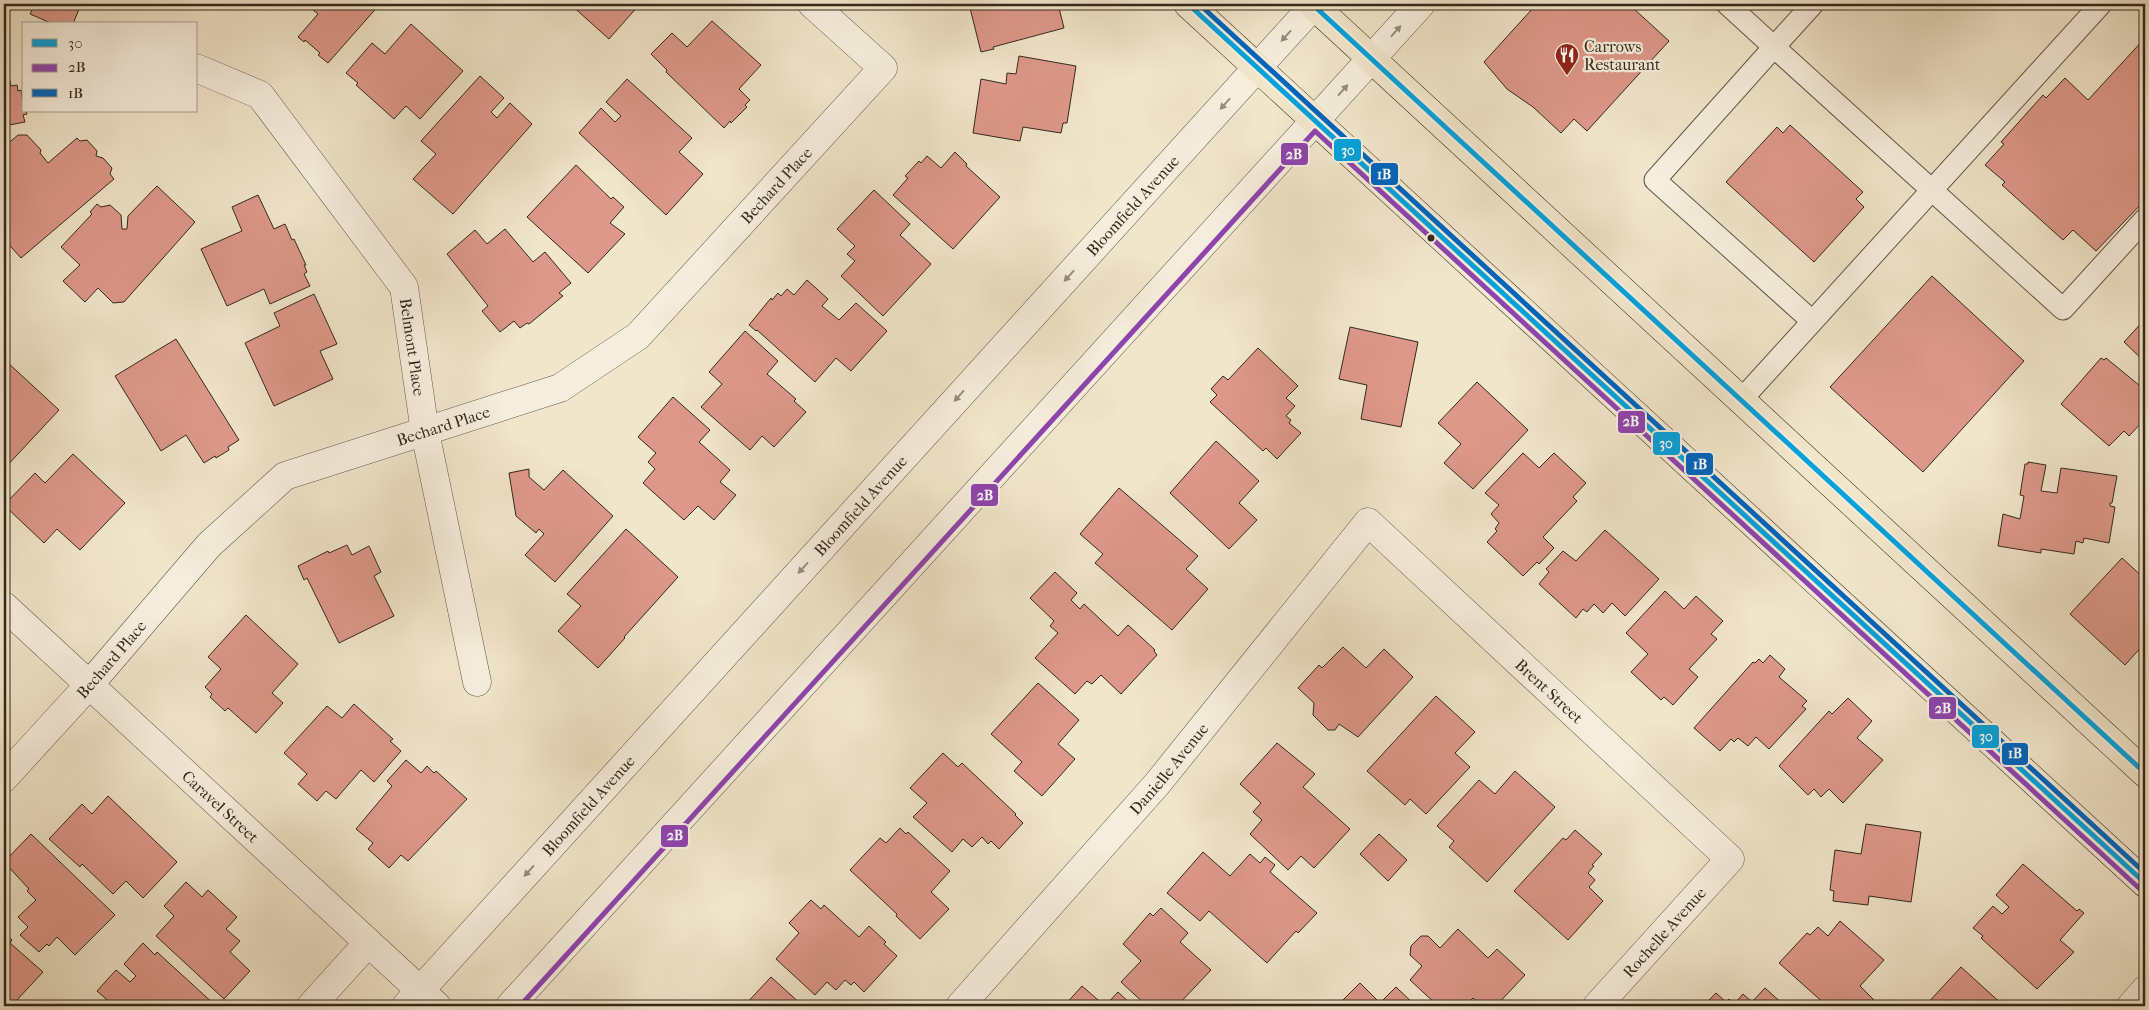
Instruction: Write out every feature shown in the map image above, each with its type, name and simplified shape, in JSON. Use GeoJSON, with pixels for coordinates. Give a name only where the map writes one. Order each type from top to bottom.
{"type":"FeatureCollection","features":[{"type":"Feature","properties":{"kind":"main road"},"geometry":{"type":"LineString","coordinates":[[1188,4],[2145,883]]}},
{"type":"Feature","properties":{"kind":"main road"},"geometry":{"type":"LineString","coordinates":[[1314,4],[1371,59],[2145,773]]}},
{"type":"Feature","properties":{"kind":"street","name":"Bechard Place"},"geometry":{"type":"LineString","coordinates":[[4,778],[89,685],[209,545],[285,476],[560,388],[638,336],[883,68],[812,4]]}},
{"type":"Feature","properties":{"kind":"street","name":"Bloomfield Avenue"},"geometry":{"type":"LineString","coordinates":[[421,1001],[1314,4]]}},
{"type":"Feature","properties":{"kind":"street"},"geometry":{"type":"LineString","coordinates":[[510,1006],[1421,4]]}},
{"type":"Feature","properties":{"kind":"street","name":"Belmont Place"},"geometry":{"type":"LineString","coordinates":[[198,69],[260,94],[404,287],[425,432],[477,682]]}},
{"type":"Feature","properties":{"kind":"street","name":"Brent Street"},"geometry":{"type":"LineString","coordinates":[[1368,522],[1730,859]]}},
{"type":"Feature","properties":{"kind":"street","name":"Danielle Avenue"},"geometry":{"type":"LineString","coordinates":[[960,1006],[1157,784],[1368,522]]}},
{"type":"Feature","properties":{"kind":"street","name":"Caravel Street"},"geometry":{"type":"LineString","coordinates":[[4,606],[368,943],[421,1001]]}},
{"type":"Feature","properties":{"kind":"street","name":"Rochelle Avenue"},"geometry":{"type":"LineString","coordinates":[[1597,1006],[1730,859]]}},
{"type":"Feature","properties":{"kind":"street"},"geometry":{"type":"LineString","coordinates":[[311,1006],[368,943]]}},
{"type":"Feature","properties":{"kind":"street"},"geometry":{"type":"LineString","coordinates":[[2131,1006],[2145,990]]}},
{"type":"Feature","properties":{"kind":"lane"},"geometry":{"type":"LineString","coordinates":[[1727,4],[2063,310],[2145,219]]}},
{"type":"Feature","properties":{"kind":"lane"},"geometry":{"type":"LineString","coordinates":[[1812,321],[1655,180],[1814,4]]}},
{"type":"Feature","properties":{"kind":"lane"},"geometry":{"type":"LineString","coordinates":[[1741,400],[2101,4]]}},
{"type":"Feature","properties":{"kind":"building"},"geometry":{"type":"Polygon","coordinates":[[[35,4],[81,4],[74,22],[48,22],[30,14],[35,4]]]}},
{"type":"Feature","properties":{"kind":"building"},"geometry":{"type":"Polygon","coordinates":[[[306,4],[380,4],[328,63],[305,40],[304,42],[298,37],[318,14],[306,4]]]}},
{"type":"Feature","properties":{"kind":"building"},"geometry":{"type":"Polygon","coordinates":[[[570,4],[651,4],[644,10],[639,5],[609,39],[570,4]]]}},
{"type":"Feature","properties":{"kind":"building"},"geometry":{"type":"Polygon","coordinates":[[[969,4],[1058,4],[1064,28],[981,52],[969,4]]]}},
{"type":"Feature","properties":{"kind":"building","name":"Carrows Restaurant"},"geometry":{"type":"Polygon","coordinates":[[[1529,4],[1634,4],[1632,7],[1669,41],[1587,131],[1574,119],[1561,133],[1533,107],[1507,89],[1484,62],[1533,8],[1529,4]]]}},
{"type":"Feature","properties":{"kind":"building"},"geometry":{"type":"Polygon","coordinates":[[[712,21],[761,65],[739,89],[750,100],[745,105],[747,107],[724,128],[666,72],[667,70],[651,54],[672,33],[687,47],[712,21]]]}},
{"type":"Feature","properties":{"kind":"building"},"geometry":{"type":"Polygon","coordinates":[[[411,24],[463,71],[420,119],[406,106],[394,119],[356,85],[358,83],[346,73],[372,43],[385,54],[411,24]]]}},
{"type":"Feature","properties":{"kind":"building"},"geometry":{"type":"Polygon","coordinates":[[[2145,38],[2145,200],[2096,251],[2073,230],[2063,240],[2002,185],[2005,182],[1985,165],[2004,144],[2001,142],[2043,95],[2046,98],[2065,78],[2088,100],[2145,38]]]}},
{"type":"Feature","properties":{"kind":"building"},"geometry":{"type":"Polygon","coordinates":[[[4,54],[11,86],[17,85],[18,91],[21,90],[22,112],[26,112],[27,114],[23,115],[25,122],[4,126],[4,54]]]}},
{"type":"Feature","properties":{"kind":"building"},"geometry":{"type":"Polygon","coordinates":[[[1019,56],[1076,66],[1067,123],[1063,123],[1061,133],[1023,127],[1020,141],[973,133],[981,79],[1006,84],[1007,73],[1016,74],[1019,56]]]}},
{"type":"Feature","properties":{"kind":"building"},"geometry":{"type":"Polygon","coordinates":[[[480,76],[504,98],[491,112],[497,118],[510,103],[532,124],[453,214],[413,179],[436,154],[421,141],[480,76]]]}},
{"type":"Feature","properties":{"kind":"building"},"geometry":{"type":"Polygon","coordinates":[[[627,79],[692,138],[679,152],[703,174],[666,215],[579,133],[601,108],[615,122],[621,116],[606,102],[627,79]]]}},
{"type":"Feature","properties":{"kind":"building"},"geometry":{"type":"Polygon","coordinates":[[[1790,125],[1863,192],[1856,199],[1864,207],[1814,262],[1726,182],[1777,127],[1783,133],[1790,125]]]}},
{"type":"Feature","properties":{"kind":"building"},"geometry":{"type":"Polygon","coordinates":[[[18,135],[27,135],[41,150],[40,153],[48,163],[77,138],[80,141],[87,140],[97,151],[96,156],[103,158],[112,168],[110,174],[114,179],[21,258],[4,239],[4,147],[18,135]]]}},
{"type":"Feature","properties":{"kind":"building"},"geometry":{"type":"Polygon","coordinates":[[[955,152],[967,164],[966,166],[1000,197],[953,249],[893,195],[908,178],[905,176],[919,161],[921,163],[927,156],[941,168],[955,152]]]}},
{"type":"Feature","properties":{"kind":"building"},"geometry":{"type":"Polygon","coordinates":[[[576,165],[611,199],[613,197],[624,207],[610,223],[625,234],[588,273],[527,217],[576,165]]]}},
{"type":"Feature","properties":{"kind":"building"},"geometry":{"type":"Polygon","coordinates":[[[157,186],[195,222],[124,302],[113,303],[98,288],[85,302],[63,281],[80,265],[61,247],[92,214],[90,212],[97,204],[101,207],[110,205],[121,215],[122,229],[127,229],[128,216],[157,186]]]}},
{"type":"Feature","properties":{"kind":"building"},"geometry":{"type":"Polygon","coordinates":[[[874,190],[910,224],[900,235],[931,264],[883,316],[841,276],[855,261],[847,254],[855,246],[837,229],[874,190]]]}},
{"type":"Feature","properties":{"kind":"building"},"geometry":{"type":"Polygon","coordinates":[[[258,195],[274,229],[285,224],[292,240],[294,239],[306,265],[304,265],[307,272],[304,274],[310,286],[270,304],[264,289],[227,306],[201,249],[242,231],[232,207],[258,195]]]}},
{"type":"Feature","properties":{"kind":"building"},"geometry":{"type":"Polygon","coordinates":[[[505,229],[533,262],[545,252],[571,283],[559,293],[563,296],[529,324],[527,323],[520,328],[514,321],[500,332],[482,311],[488,306],[447,254],[475,230],[487,244],[505,229]]]}},
{"type":"Feature","properties":{"kind":"building"},"geometry":{"type":"Polygon","coordinates":[[[1932,276],[2024,361],[1923,472],[1830,387],[1932,276]]]}},
{"type":"Feature","properties":{"kind":"building"},"geometry":{"type":"Polygon","coordinates":[[[807,280],[828,299],[822,306],[839,320],[856,303],[887,331],[851,371],[836,358],[815,382],[749,325],[771,298],[772,300],[778,293],[781,296],[787,289],[794,295],[807,280]]]}},
{"type":"Feature","properties":{"kind":"building"},"geometry":{"type":"Polygon","coordinates":[[[314,294],[337,344],[320,351],[333,379],[274,406],[245,343],[280,326],[274,313],[314,294]]]}},
{"type":"Feature","properties":{"kind":"building"},"geometry":{"type":"Polygon","coordinates":[[[2145,319],[2145,362],[2124,342],[2145,319]]]}},
{"type":"Feature","properties":{"kind":"building"},"geometry":{"type":"Polygon","coordinates":[[[1350,327],[1418,342],[1401,427],[1361,419],[1367,385],[1339,379],[1350,327]]]}},
{"type":"Feature","properties":{"kind":"building"},"geometry":{"type":"Polygon","coordinates":[[[745,331],[778,361],[767,374],[796,399],[794,401],[806,412],[774,447],[762,436],[750,450],[701,407],[722,384],[709,372],[745,331]]]}},
{"type":"Feature","properties":{"kind":"building"},"geometry":{"type":"Polygon","coordinates":[[[176,339],[239,440],[228,447],[229,450],[204,463],[186,435],[161,451],[115,376],[176,339]]]}},
{"type":"Feature","properties":{"kind":"building"},"geometry":{"type":"Polygon","coordinates":[[[1258,348],[1298,386],[1286,398],[1295,406],[1286,416],[1291,420],[1289,423],[1301,433],[1277,459],[1266,448],[1263,451],[1210,402],[1217,395],[1211,389],[1223,376],[1228,380],[1258,348]]]}},
{"type":"Feature","properties":{"kind":"building"},"geometry":{"type":"Polygon","coordinates":[[[2101,358],[2104,360],[2106,358],[2145,390],[2145,419],[2129,436],[2124,431],[2109,446],[2061,404],[2101,358]]]}},
{"type":"Feature","properties":{"kind":"building"},"geometry":{"type":"Polygon","coordinates":[[[6,361],[59,410],[4,469],[4,363],[6,361]]]}},
{"type":"Feature","properties":{"kind":"building"},"geometry":{"type":"Polygon","coordinates":[[[1477,382],[1528,430],[1473,489],[1444,463],[1461,444],[1438,423],[1477,382]]]}},
{"type":"Feature","properties":{"kind":"building"},"geometry":{"type":"Polygon","coordinates":[[[673,397],[710,430],[699,442],[730,470],[720,482],[736,495],[714,520],[698,506],[684,520],[643,483],[655,469],[648,462],[656,453],[638,437],[673,397]]]}},
{"type":"Feature","properties":{"kind":"building"},"geometry":{"type":"Polygon","coordinates":[[[1216,441],[1259,481],[1239,503],[1257,520],[1229,549],[1170,493],[1216,441]]]}},
{"type":"Feature","properties":{"kind":"building"},"geometry":{"type":"Polygon","coordinates":[[[1523,453],[1539,468],[1554,453],[1586,483],[1573,497],[1577,501],[1543,537],[1554,548],[1539,564],[1537,562],[1523,576],[1487,542],[1497,531],[1495,529],[1499,523],[1491,514],[1499,505],[1485,493],[1523,453]]]}},
{"type":"Feature","properties":{"kind":"building"},"geometry":{"type":"Polygon","coordinates":[[[73,454],[125,503],[80,550],[57,529],[44,543],[4,505],[35,473],[45,483],[73,454]]]}},
{"type":"Feature","properties":{"kind":"building"},"geometry":{"type":"Polygon","coordinates":[[[2028,462],[2046,465],[2041,491],[2057,493],[2061,468],[2117,476],[2112,503],[2110,503],[2110,506],[2115,507],[2109,543],[2084,538],[2083,543],[2076,541],[2074,554],[2041,549],[2041,553],[1998,546],[2003,514],[2020,519],[2024,496],[2020,495],[2025,464],[2028,464],[2028,462]]]}},
{"type":"Feature","properties":{"kind":"building"},"geometry":{"type":"Polygon","coordinates":[[[529,469],[529,477],[544,490],[563,470],[613,516],[555,582],[525,555],[544,534],[539,529],[536,533],[516,516],[509,473],[529,469]]]}},
{"type":"Feature","properties":{"kind":"building"},"geometry":{"type":"Polygon","coordinates":[[[1119,488],[1198,556],[1186,569],[1208,589],[1172,630],[1095,563],[1103,554],[1080,534],[1119,488]]]}},
{"type":"Feature","properties":{"kind":"building"},"geometry":{"type":"Polygon","coordinates":[[[626,529],[678,577],[598,668],[558,631],[581,606],[567,594],[626,529]]]}},
{"type":"Feature","properties":{"kind":"building"},"geometry":{"type":"Polygon","coordinates":[[[1605,530],[1659,579],[1625,616],[1612,603],[1603,613],[1594,604],[1587,612],[1583,609],[1576,618],[1539,584],[1549,572],[1546,569],[1563,551],[1576,561],[1605,530]]]}},
{"type":"Feature","properties":{"kind":"building"},"geometry":{"type":"Polygon","coordinates":[[[347,545],[352,555],[369,546],[381,572],[374,576],[394,616],[339,643],[307,578],[304,580],[298,566],[328,551],[329,553],[347,545]]]}},
{"type":"Feature","properties":{"kind":"building"},"geometry":{"type":"Polygon","coordinates":[[[2122,558],[2145,579],[2145,643],[2125,665],[2070,614],[2122,558]]]}},
{"type":"Feature","properties":{"kind":"building"},"geometry":{"type":"Polygon","coordinates":[[[1055,572],[1077,593],[1071,600],[1080,609],[1084,604],[1118,636],[1128,625],[1155,650],[1157,655],[1121,694],[1101,675],[1092,684],[1087,681],[1075,694],[1035,658],[1058,633],[1050,626],[1054,621],[1030,598],[1055,572]]]}},
{"type":"Feature","properties":{"kind":"building"},"geometry":{"type":"Polygon","coordinates":[[[1665,591],[1684,609],[1696,596],[1723,621],[1711,634],[1717,639],[1689,669],[1698,677],[1673,705],[1664,697],[1661,700],[1631,672],[1648,654],[1626,633],[1665,591]]]}},
{"type":"Feature","properties":{"kind":"building"},"geometry":{"type":"Polygon","coordinates":[[[246,615],[298,664],[272,693],[283,703],[256,733],[228,708],[225,711],[210,697],[212,694],[205,687],[221,669],[208,657],[246,615]]]}},
{"type":"Feature","properties":{"kind":"building"},"geometry":{"type":"Polygon","coordinates":[[[1343,647],[1366,668],[1384,649],[1413,677],[1358,737],[1339,724],[1335,730],[1328,730],[1313,715],[1314,703],[1298,688],[1319,665],[1322,668],[1343,647]]]}},
{"type":"Feature","properties":{"kind":"building"},"geometry":{"type":"Polygon","coordinates":[[[1770,655],[1785,669],[1779,677],[1807,701],[1802,706],[1806,709],[1769,749],[1756,737],[1748,746],[1738,738],[1734,742],[1731,739],[1720,751],[1694,728],[1753,662],[1755,663],[1759,659],[1763,663],[1770,655]]]}},
{"type":"Feature","properties":{"kind":"building"},"geometry":{"type":"Polygon","coordinates":[[[1038,683],[1079,720],[1058,744],[1075,759],[1042,796],[1014,771],[1022,762],[991,734],[1038,683]]]}},
{"type":"Feature","properties":{"kind":"building"},"geometry":{"type":"Polygon","coordinates":[[[1436,696],[1475,732],[1455,753],[1470,767],[1426,814],[1410,799],[1405,805],[1367,771],[1436,696]]]}},
{"type":"Feature","properties":{"kind":"building"},"geometry":{"type":"Polygon","coordinates":[[[1848,698],[1872,721],[1857,738],[1883,760],[1843,803],[1829,789],[1821,797],[1814,789],[1808,795],[1779,766],[1829,711],[1832,714],[1848,698]]]}},
{"type":"Feature","properties":{"kind":"building"},"geometry":{"type":"Polygon","coordinates":[[[354,704],[393,739],[390,741],[401,751],[374,782],[361,770],[336,799],[326,791],[317,801],[298,784],[307,774],[284,753],[327,706],[342,718],[354,704]]]}},
{"type":"Feature","properties":{"kind":"building"},"geometry":{"type":"Polygon","coordinates":[[[1277,743],[1315,774],[1303,787],[1350,829],[1314,868],[1301,856],[1288,870],[1250,834],[1262,820],[1253,812],[1261,803],[1240,784],[1277,743]]]}},
{"type":"Feature","properties":{"kind":"building"},"geometry":{"type":"Polygon","coordinates":[[[943,753],[958,767],[962,763],[1016,814],[1023,823],[999,849],[991,841],[988,844],[982,837],[972,847],[963,839],[952,852],[913,817],[927,803],[910,788],[943,753]]]}},
{"type":"Feature","properties":{"kind":"building"},"geometry":{"type":"Polygon","coordinates":[[[406,760],[421,773],[427,766],[434,773],[436,771],[467,799],[408,861],[401,855],[389,868],[368,849],[373,843],[356,829],[392,786],[387,781],[406,760]]]}},
{"type":"Feature","properties":{"kind":"building"},"geometry":{"type":"Polygon","coordinates":[[[1515,771],[1555,807],[1487,882],[1449,847],[1454,841],[1437,826],[1479,780],[1495,794],[1515,771]]]}},
{"type":"Feature","properties":{"kind":"building"},"geometry":{"type":"Polygon","coordinates":[[[108,796],[177,862],[143,898],[126,881],[113,894],[82,864],[80,867],[49,839],[82,804],[92,814],[108,796]]]}},
{"type":"Feature","properties":{"kind":"building"},"geometry":{"type":"Polygon","coordinates":[[[1866,824],[1921,832],[1911,902],[1869,896],[1868,905],[1833,901],[1834,891],[1830,890],[1835,850],[1861,854],[1866,824]]]}},
{"type":"Feature","properties":{"kind":"building"},"geometry":{"type":"Polygon","coordinates":[[[900,828],[906,834],[908,832],[950,871],[931,892],[949,909],[920,939],[896,916],[897,914],[850,870],[880,838],[886,843],[900,828]]]}},
{"type":"Feature","properties":{"kind":"building"},"geometry":{"type":"Polygon","coordinates":[[[1575,830],[1602,854],[1592,865],[1594,866],[1588,873],[1595,880],[1589,887],[1603,901],[1568,940],[1514,891],[1563,838],[1566,840],[1575,830]]]}},
{"type":"Feature","properties":{"kind":"building"},"geometry":{"type":"Polygon","coordinates":[[[31,834],[115,915],[75,955],[57,937],[49,946],[47,944],[39,952],[20,935],[28,927],[18,917],[36,900],[27,891],[29,889],[4,862],[31,834]]]}},
{"type":"Feature","properties":{"kind":"building"},"geometry":{"type":"Polygon","coordinates":[[[1379,834],[1407,860],[1388,881],[1360,854],[1379,834]]]}},
{"type":"Feature","properties":{"kind":"building"},"geometry":{"type":"Polygon","coordinates":[[[1203,852],[1230,876],[1250,854],[1260,863],[1265,857],[1275,865],[1270,872],[1317,913],[1298,933],[1296,931],[1267,963],[1209,911],[1200,921],[1167,893],[1203,852]]]}},
{"type":"Feature","properties":{"kind":"building"},"geometry":{"type":"Polygon","coordinates":[[[2023,864],[2077,911],[2079,909],[2084,913],[2060,940],[2074,952],[2037,989],[1981,938],[1983,936],[1973,928],[1993,906],[2002,914],[2009,907],[1996,895],[2023,864]]]}},
{"type":"Feature","properties":{"kind":"building"},"geometry":{"type":"Polygon","coordinates":[[[186,882],[202,897],[208,890],[237,917],[226,929],[240,941],[230,952],[250,971],[224,999],[156,936],[174,916],[164,906],[186,882]]]}},
{"type":"Feature","properties":{"kind":"building"},"geometry":{"type":"Polygon","coordinates":[[[811,900],[821,909],[824,905],[859,937],[869,926],[886,942],[884,944],[897,956],[864,992],[854,982],[851,985],[845,980],[836,990],[827,982],[815,995],[776,959],[799,933],[789,923],[811,900]]]}},
{"type":"Feature","properties":{"kind":"building"},"geometry":{"type":"Polygon","coordinates":[[[1161,908],[1188,933],[1180,942],[1211,970],[1177,1006],[1147,1006],[1121,982],[1141,961],[1123,944],[1150,913],[1153,916],[1161,908]]]}},
{"type":"Feature","properties":{"kind":"building"},"geometry":{"type":"Polygon","coordinates":[[[1840,921],[1884,960],[1860,986],[1876,1002],[1872,1006],[1827,1006],[1779,963],[1807,933],[1810,935],[1818,927],[1828,936],[1840,921]]]}},
{"type":"Feature","properties":{"kind":"building"},"geometry":{"type":"Polygon","coordinates":[[[1458,929],[1488,958],[1497,949],[1525,975],[1496,1006],[1482,1006],[1473,998],[1465,1006],[1438,1006],[1410,980],[1422,966],[1410,955],[1411,946],[1421,936],[1428,936],[1440,948],[1458,929]]]}},
{"type":"Feature","properties":{"kind":"building"},"geometry":{"type":"Polygon","coordinates":[[[4,932],[12,940],[10,943],[43,972],[16,1001],[21,1006],[4,1006],[4,932]]]}},
{"type":"Feature","properties":{"kind":"building"},"geometry":{"type":"Polygon","coordinates":[[[143,943],[155,955],[157,952],[216,1006],[114,1006],[97,991],[116,970],[130,982],[136,976],[124,964],[143,943]]]}},
{"type":"Feature","properties":{"kind":"building"},"geometry":{"type":"Polygon","coordinates":[[[1961,967],[2004,1006],[1925,1006],[1961,967]]]}},
{"type":"Feature","properties":{"kind":"building"},"geometry":{"type":"Polygon","coordinates":[[[771,977],[803,1006],[744,1006],[771,977]]]}},
{"type":"Feature","properties":{"kind":"building"},"geometry":{"type":"Polygon","coordinates":[[[1360,983],[1380,1003],[1396,987],[1416,1006],[1337,1006],[1360,983]]]}},
{"type":"Feature","properties":{"kind":"building"},"geometry":{"type":"Polygon","coordinates":[[[1082,986],[1105,1006],[1064,1006],[1082,986]]]}},
{"type":"Feature","properties":{"kind":"building"},"geometry":{"type":"Polygon","coordinates":[[[1765,988],[1785,1006],[1703,1006],[1716,993],[1726,1002],[1729,999],[1734,1004],[1743,994],[1752,1002],[1765,988]]]}},
{"type":"Feature","properties":{"kind":"building"},"geometry":{"type":"Polygon","coordinates":[[[1118,992],[1133,1006],[1105,1006],[1118,992]]]}},
{"type":"Feature","properties":{"kind":"transit line","name":"30"},"geometry":{"type":"LineString","coordinates":[[1188,4],[2145,883]]}},
{"type":"Feature","properties":{"kind":"transit line","name":"1B"},"geometry":{"type":"LineString","coordinates":[[1199,4],[2145,873]]}},
{"type":"Feature","properties":{"kind":"transit line","name":"30"},"geometry":{"type":"LineString","coordinates":[[1312,4],[2145,773]]}},
{"type":"Feature","properties":{"kind":"transit line","name":"2B"},"geometry":{"type":"LineString","coordinates":[[520,1006],[1315,131],[2140,889]]}},
{"type":"Feature","properties":{"kind":"place","name":"Carrows Restaurant"},"geometry":{"type":"Point","coordinates":[1567,76]}}]}
